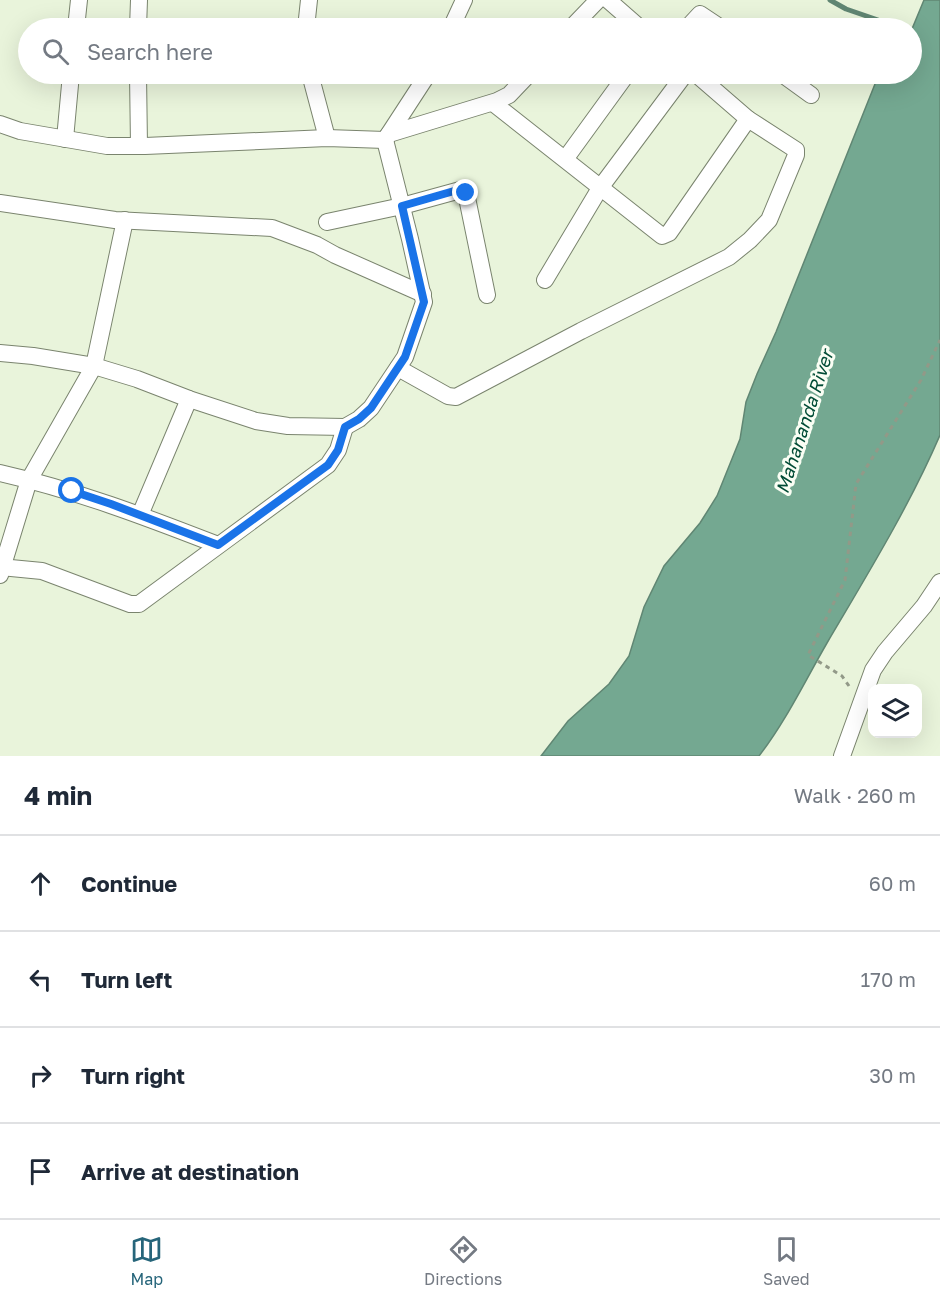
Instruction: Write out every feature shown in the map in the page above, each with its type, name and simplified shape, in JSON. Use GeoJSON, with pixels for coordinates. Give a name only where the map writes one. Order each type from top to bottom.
{"type":"FeatureCollection","features":[{"type":"Feature","properties":{"kind":"street"},"geometry":{"type":"LineString","coordinates":[[77,18],[79,0]]}},
{"type":"Feature","properties":{"kind":"street"},"geometry":{"type":"LineString","coordinates":[[138,18],[139,0]]}},
{"type":"Feature","properties":{"kind":"street"},"geometry":{"type":"LineString","coordinates":[[307,18],[309,0]]}},
{"type":"Feature","properties":{"kind":"street"},"geometry":{"type":"LineString","coordinates":[[456,18],[464,0]]}},
{"type":"Feature","properties":{"kind":"street"},"geometry":{"type":"LineString","coordinates":[[581,18],[598,0]]}},
{"type":"Feature","properties":{"kind":"street"},"geometry":{"type":"LineString","coordinates":[[608,0],[629,18]]}},
{"type":"Feature","properties":{"kind":"street"},"geometry":{"type":"LineString","coordinates":[[65,138],[70,84]]}},
{"type":"Feature","properties":{"kind":"street"},"geometry":{"type":"LineString","coordinates":[[138,84],[139,146]]}},
{"type":"Feature","properties":{"kind":"street"},"geometry":{"type":"LineString","coordinates":[[313,84],[327,138]]}},
{"type":"Feature","properties":{"kind":"street"},"geometry":{"type":"LineString","coordinates":[[0,353],[94,366],[256,421],[288,426],[345,427],[359,419],[371,408],[405,357],[424,302],[387,137],[421,84]]}},
{"type":"Feature","properties":{"kind":"street"},"geometry":{"type":"LineString","coordinates":[[0,124],[10,129],[107,146],[387,137],[493,103],[509,95],[519,84]]}},
{"type":"Feature","properties":{"kind":"street"},"geometry":{"type":"LineString","coordinates":[[566,158],[620,84]]}},
{"type":"Feature","properties":{"kind":"street"},"geometry":{"type":"LineString","coordinates":[[545,280],[600,188],[678,84]]}},
{"type":"Feature","properties":{"kind":"street"},"geometry":{"type":"LineString","coordinates":[[398,368],[448,396],[456,397],[729,257],[769,220],[796,155],[794,148],[748,119],[708,84]]}},
{"type":"Feature","properties":{"kind":"street"},"geometry":{"type":"LineString","coordinates":[[796,84],[811,95]]}},
{"type":"Feature","properties":{"kind":"street"},"geometry":{"type":"LineString","coordinates":[[493,103],[566,158],[659,235],[666,235],[748,119]]}},
{"type":"Feature","properties":{"kind":"street"},"geometry":{"type":"LineString","coordinates":[[327,222],[402,206],[464,189],[487,295]]}},
{"type":"Feature","properties":{"kind":"street"},"geometry":{"type":"LineString","coordinates":[[0,203],[125,220],[272,228],[317,245],[423,294]]}},
{"type":"Feature","properties":{"kind":"street"},"geometry":{"type":"LineString","coordinates":[[125,220],[94,366],[29,480],[1,570],[42,571],[129,604],[139,604],[328,465],[338,450],[345,427]]}},
{"type":"Feature","properties":{"kind":"street"},"geometry":{"type":"LineString","coordinates":[[140,515],[189,399]]}},
{"type":"Feature","properties":{"kind":"street"},"geometry":{"type":"LineString","coordinates":[[0,473],[72,491],[218,545]]}},
{"type":"Feature","properties":{"kind":"street"},"geometry":{"type":"LineString","coordinates":[[842,756],[873,670],[885,652],[924,606],[940,582]]}},
{"type":"Feature","properties":{"kind":"path"},"geometry":{"type":"LineString","coordinates":[[842,676],[808,655],[844,580],[856,484],[921,380],[940,340]]}},
{"type":"Feature","properties":{"kind":"water","name":"Mahananda River"},"geometry":{"type":"Polygon","coordinates":[[[924,0],[940,0],[940,435],[915,488],[787,715],[759,756],[541,756],[568,721],[609,684],[629,656],[644,607],[664,566],[700,523],[717,496],[740,439],[746,402],[875,84],[922,84],[922,18],[917,18],[924,0]]]}},
{"type":"Feature","properties":{"kind":"waterway"},"geometry":{"type":"LineString","coordinates":[[830,0],[846,9],[872,18]]}},
{"type":"Feature","properties":{"kind":"route"},"geometry":{"type":"LineString","coordinates":[[72,491],[218,545],[328,465],[338,450],[345,427],[359,419],[371,408],[405,357],[424,302],[402,206],[461,189],[464,189],[466,193]]}}]}
